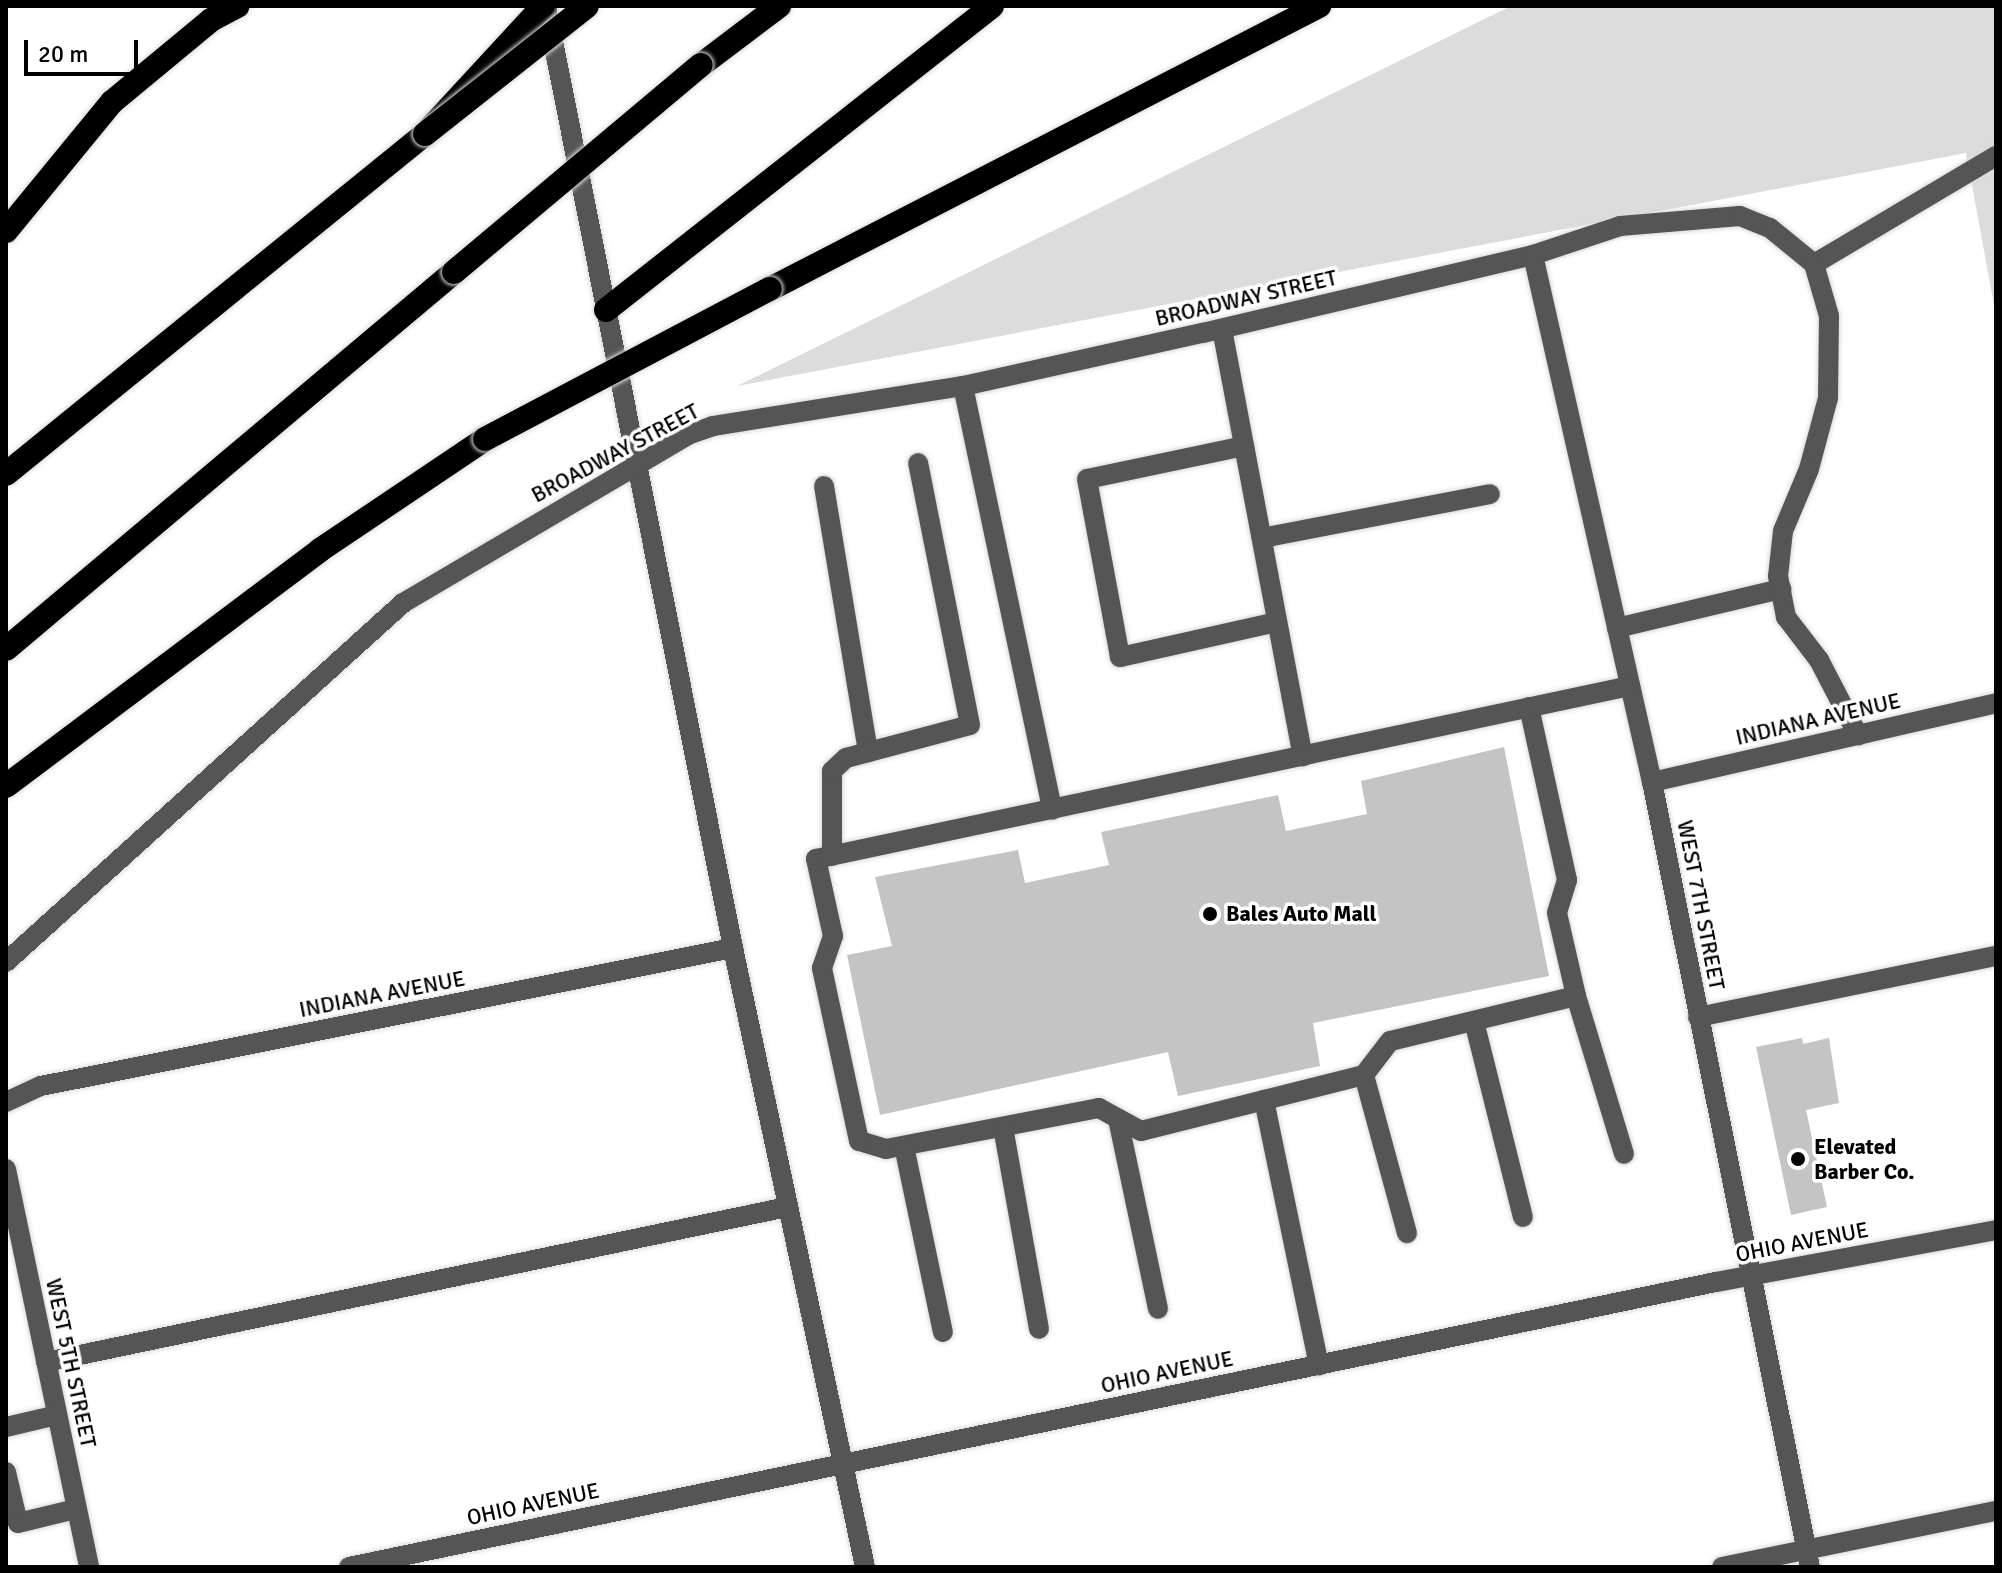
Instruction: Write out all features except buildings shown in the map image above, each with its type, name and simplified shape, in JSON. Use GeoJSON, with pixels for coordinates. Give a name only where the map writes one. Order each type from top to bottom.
{"type":"FeatureCollection","features":[{"type":"Feature","properties":{"kind":"highway"},"geometry":{"type":"LineString","coordinates":[[6,231],[112,102],[211,20],[237,6]]}},
{"type":"Feature","properties":{"kind":"highway"},"geometry":{"type":"LineString","coordinates":[[425,134],[544,6]]}},
{"type":"Feature","properties":{"kind":"highway"},"geometry":{"type":"LineString","coordinates":[[6,474],[587,6]]}},
{"type":"Feature","properties":{"kind":"highway"},"geometry":{"type":"LineString","coordinates":[[6,649],[701,65],[779,6]]}},
{"type":"Feature","properties":{"kind":"highway"},"geometry":{"type":"LineString","coordinates":[[606,310],[992,6]]}},
{"type":"Feature","properties":{"kind":"highway"},"geometry":{"type":"LineString","coordinates":[[6,786],[320,550],[485,439],[1319,6]]}},
{"type":"Feature","properties":{"kind":"street"},"geometry":{"type":"LineString","coordinates":[[544,6],[733,948],[865,1567]]}},
{"type":"Feature","properties":{"kind":"street"},"geometry":{"type":"LineString","coordinates":[[1858,735],[1819,660],[1786,617],[1781,589],[1783,531],[1809,469],[1828,398],[1829,316],[1814,264],[1996,156]]}},
{"type":"Feature","properties":{"kind":"street","name":"BROADWAY STREET"},"geometry":{"type":"LineString","coordinates":[[6,962],[403,603],[635,466],[713,426],[963,386],[1222,329],[1533,255],[1620,226],[1740,216],[1770,228],[1814,264]]}},
{"type":"Feature","properties":{"kind":"street","name":"WEST 7TH STREET"},"geometry":{"type":"LineString","coordinates":[[1533,255],[1652,782],[1808,1559]]}},
{"type":"Feature","properties":{"kind":"street"},"geometry":{"type":"LineString","coordinates":[[1222,329],[1303,756]]}},
{"type":"Feature","properties":{"kind":"street"},"geometry":{"type":"LineString","coordinates":[[963,386],[1052,810]]}},
{"type":"Feature","properties":{"kind":"street"},"geometry":{"type":"LineString","coordinates":[[1244,446],[1087,479],[1120,657],[1277,622]]}},
{"type":"Feature","properties":{"kind":"street"},"geometry":{"type":"LineString","coordinates":[[832,856],[832,771],[846,758],[970,725],[918,463]]}},
{"type":"Feature","properties":{"kind":"street"},"geometry":{"type":"LineString","coordinates":[[824,486],[868,752]]}},
{"type":"Feature","properties":{"kind":"street"},"geometry":{"type":"LineString","coordinates":[[1262,538],[1490,494]]}},
{"type":"Feature","properties":{"kind":"street"},"geometry":{"type":"LineString","coordinates":[[1617,628],[1781,589]]}},
{"type":"Feature","properties":{"kind":"street"},"geometry":{"type":"LineString","coordinates":[[1576,996],[1390,1041],[1364,1075],[1141,1131],[1099,1108],[886,1149],[859,1141],[822,968],[833,936],[816,859],[1630,686]]}},
{"type":"Feature","properties":{"kind":"street","name":"INDIANA AVENUE"},"geometry":{"type":"LineString","coordinates":[[1652,782],[1996,703]]}},
{"type":"Feature","properties":{"kind":"street"},"geometry":{"type":"LineString","coordinates":[[1529,707],[1567,880],[1557,913],[1576,996],[1624,1154]]}},
{"type":"Feature","properties":{"kind":"street","name":"INDIANA AVENUE"},"geometry":{"type":"LineString","coordinates":[[6,1102],[41,1086],[733,948]]}},
{"type":"Feature","properties":{"kind":"street"},"geometry":{"type":"LineString","coordinates":[[1698,1017],[1996,956]]}},
{"type":"Feature","properties":{"kind":"street"},"geometry":{"type":"LineString","coordinates":[[1474,1021],[1523,1217]]}},
{"type":"Feature","properties":{"kind":"street"},"geometry":{"type":"LineString","coordinates":[[1364,1075],[1407,1233]]}},
{"type":"Feature","properties":{"kind":"street"},"geometry":{"type":"LineString","coordinates":[[1264,1100],[1319,1365]]}},
{"type":"Feature","properties":{"kind":"street"},"geometry":{"type":"LineString","coordinates":[[1118,1119],[1158,1309]]}},
{"type":"Feature","properties":{"kind":"street"},"geometry":{"type":"LineString","coordinates":[[1003,1127],[1039,1329]]}},
{"type":"Feature","properties":{"kind":"street"},"geometry":{"type":"LineString","coordinates":[[904,1146],[943,1332]]}},
{"type":"Feature","properties":{"kind":"street","name":"WEST 5TH STREET"},"geometry":{"type":"LineString","coordinates":[[6,1169],[89,1567]]}},
{"type":"Feature","properties":{"kind":"street"},"geometry":{"type":"LineString","coordinates":[[46,1362],[787,1207]]}},
{"type":"Feature","properties":{"kind":"street","name":"OHIO AVENUE"},"geometry":{"type":"LineString","coordinates":[[349,1567],[378,1564],[1750,1276],[1996,1230]]}},
{"type":"Feature","properties":{"kind":"street"},"geometry":{"type":"LineString","coordinates":[[6,1427],[57,1415]]}},
{"type":"Feature","properties":{"kind":"street"},"geometry":{"type":"LineString","coordinates":[[6,1472],[12,1527],[76,1509]]}},
{"type":"Feature","properties":{"kind":"street"},"geometry":{"type":"LineString","coordinates":[[1722,1567],[1808,1559],[1996,1511]]}},
{"type":"Feature","properties":{"kind":"shaded area"},"geometry":{"type":"Polygon","coordinates":[[[1511,6],[1996,6],[1996,316],[1966,153],[737,386],[1511,6]]]}},
{"type":"Feature","properties":{"kind":"place","name":"Bales Auto Mall"},"geometry":{"type":"Point","coordinates":[1210,914]}},
{"type":"Feature","properties":{"kind":"place","name":"Elevated Barber Co."},"geometry":{"type":"Point","coordinates":[1798,1159]}}]}
